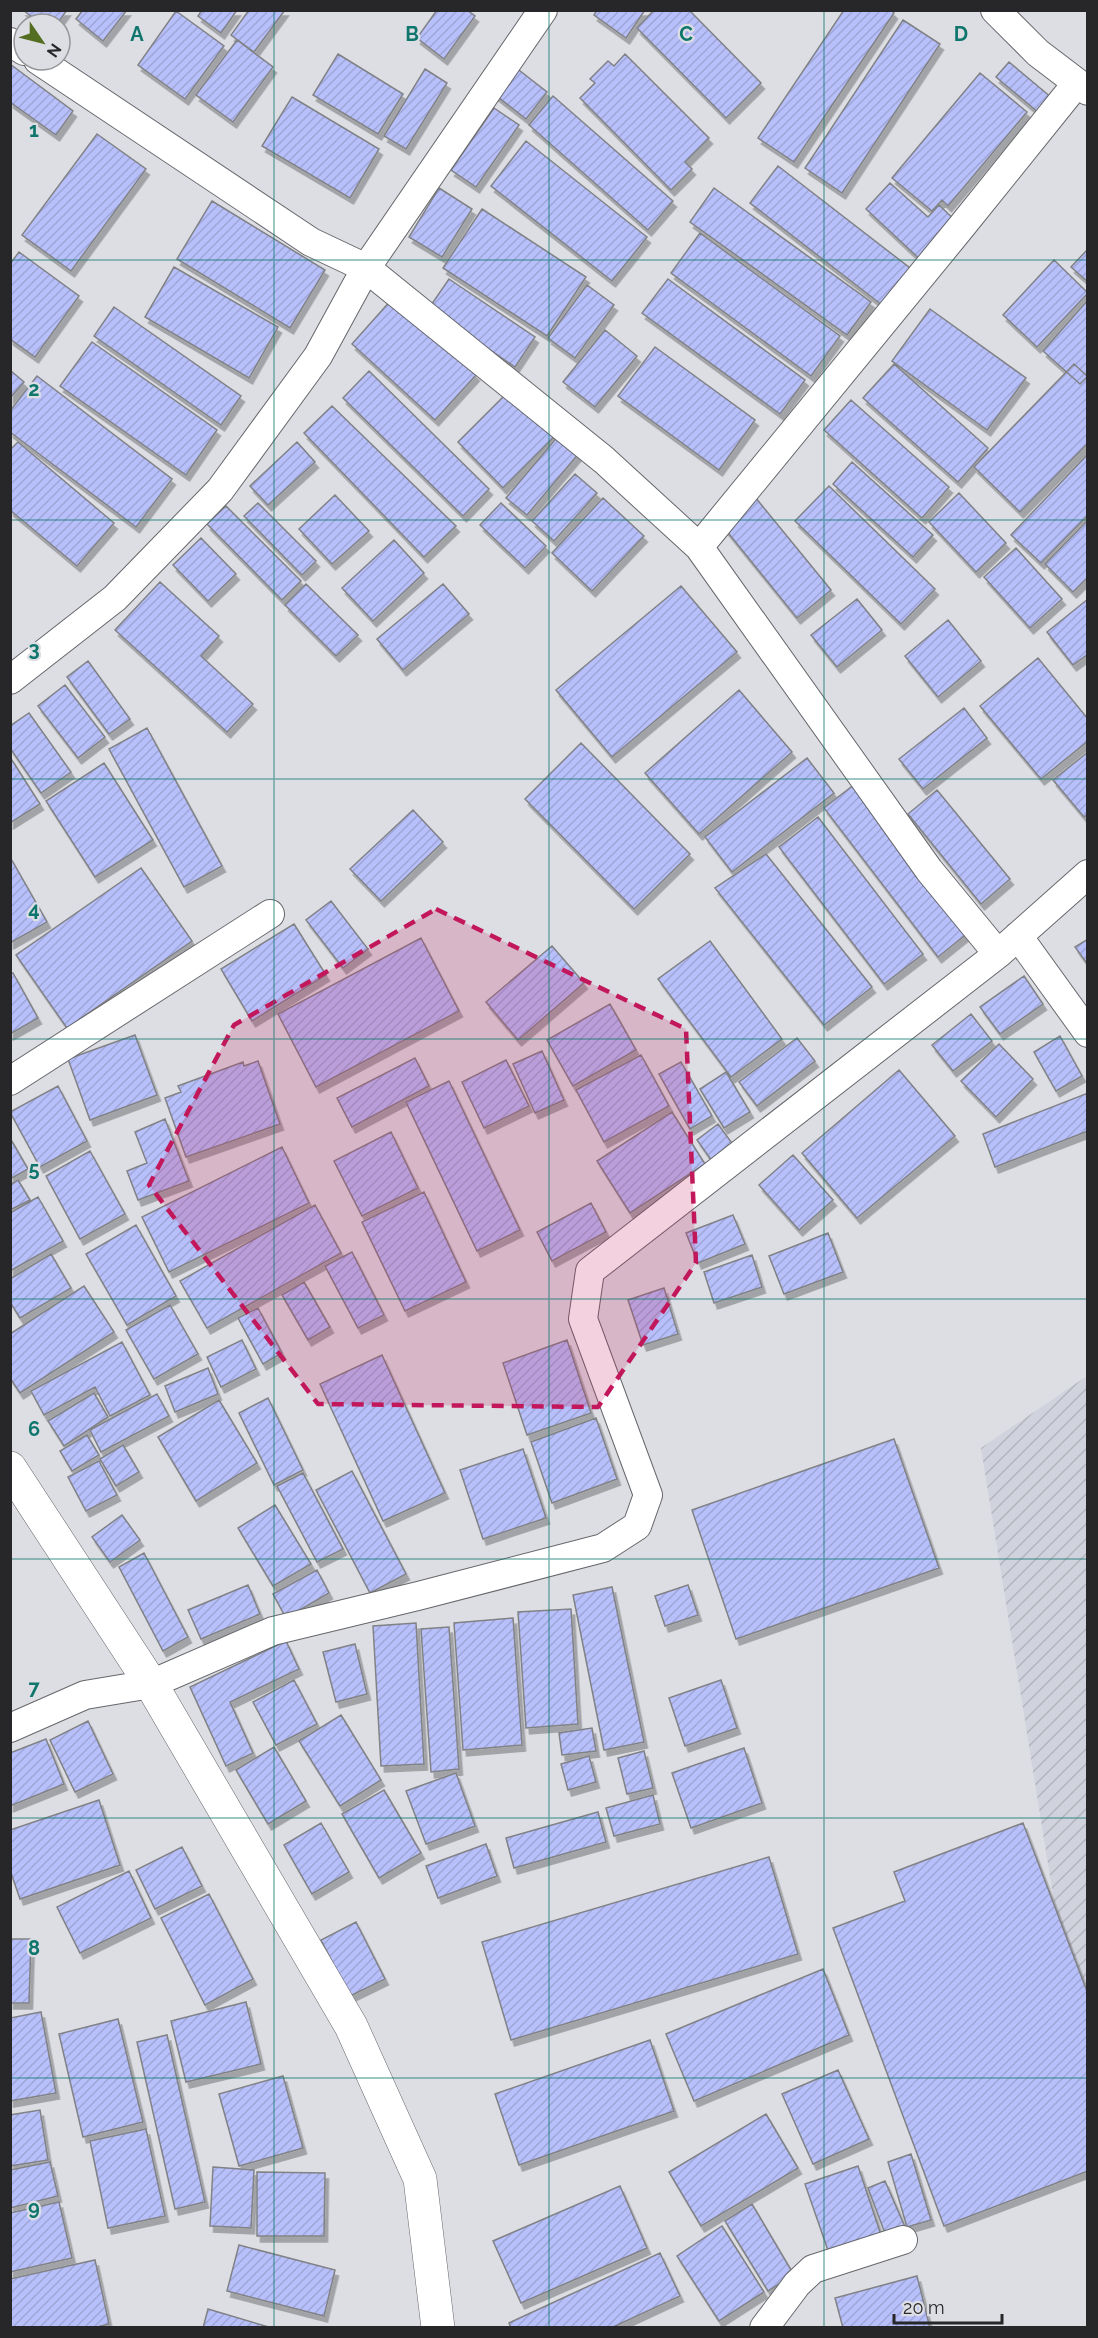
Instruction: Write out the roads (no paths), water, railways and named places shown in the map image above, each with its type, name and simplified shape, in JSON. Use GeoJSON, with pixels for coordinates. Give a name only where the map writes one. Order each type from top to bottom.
{"type":"FeatureCollection","features":[{"type":"Feature","properties":{"kind":"main road"},"geometry":{"type":"LineString","coordinates":[[10,1468],[151,1684],[351,2026],[420,2178],[438,2328]]}},
{"type":"Feature","properties":{"kind":"street"},"geometry":{"type":"LineString","coordinates":[[10,680],[115,598],[220,490],[318,356],[366,268],[543,10]]}},
{"type":"Feature","properties":{"kind":"street"},"geometry":{"type":"LineString","coordinates":[[699,547],[962,226],[1082,87],[1038,53],[995,10]]}},
{"type":"Feature","properties":{"kind":"street"},"geometry":{"type":"LineString","coordinates":[[56,72],[311,242],[366,268],[604,460],[699,547],[929,870],[1008,945],[1088,1033]]}},
{"type":"Feature","properties":{"kind":"street"},"geometry":{"type":"LineString","coordinates":[[10,1728],[85,1695],[151,1684],[273,1631],[603,1548],[637,1526],[648,1495],[583,1319],[590,1270],[1008,945],[1088,874]]}},
{"type":"Feature","properties":{"kind":"street"},"geometry":{"type":"LineString","coordinates":[[10,1081],[270,914]]}},
{"type":"Feature","properties":{"kind":"street"},"geometry":{"type":"LineString","coordinates":[[764,2328],[796,2284],[813,2269],[903,2240]]}}]}
